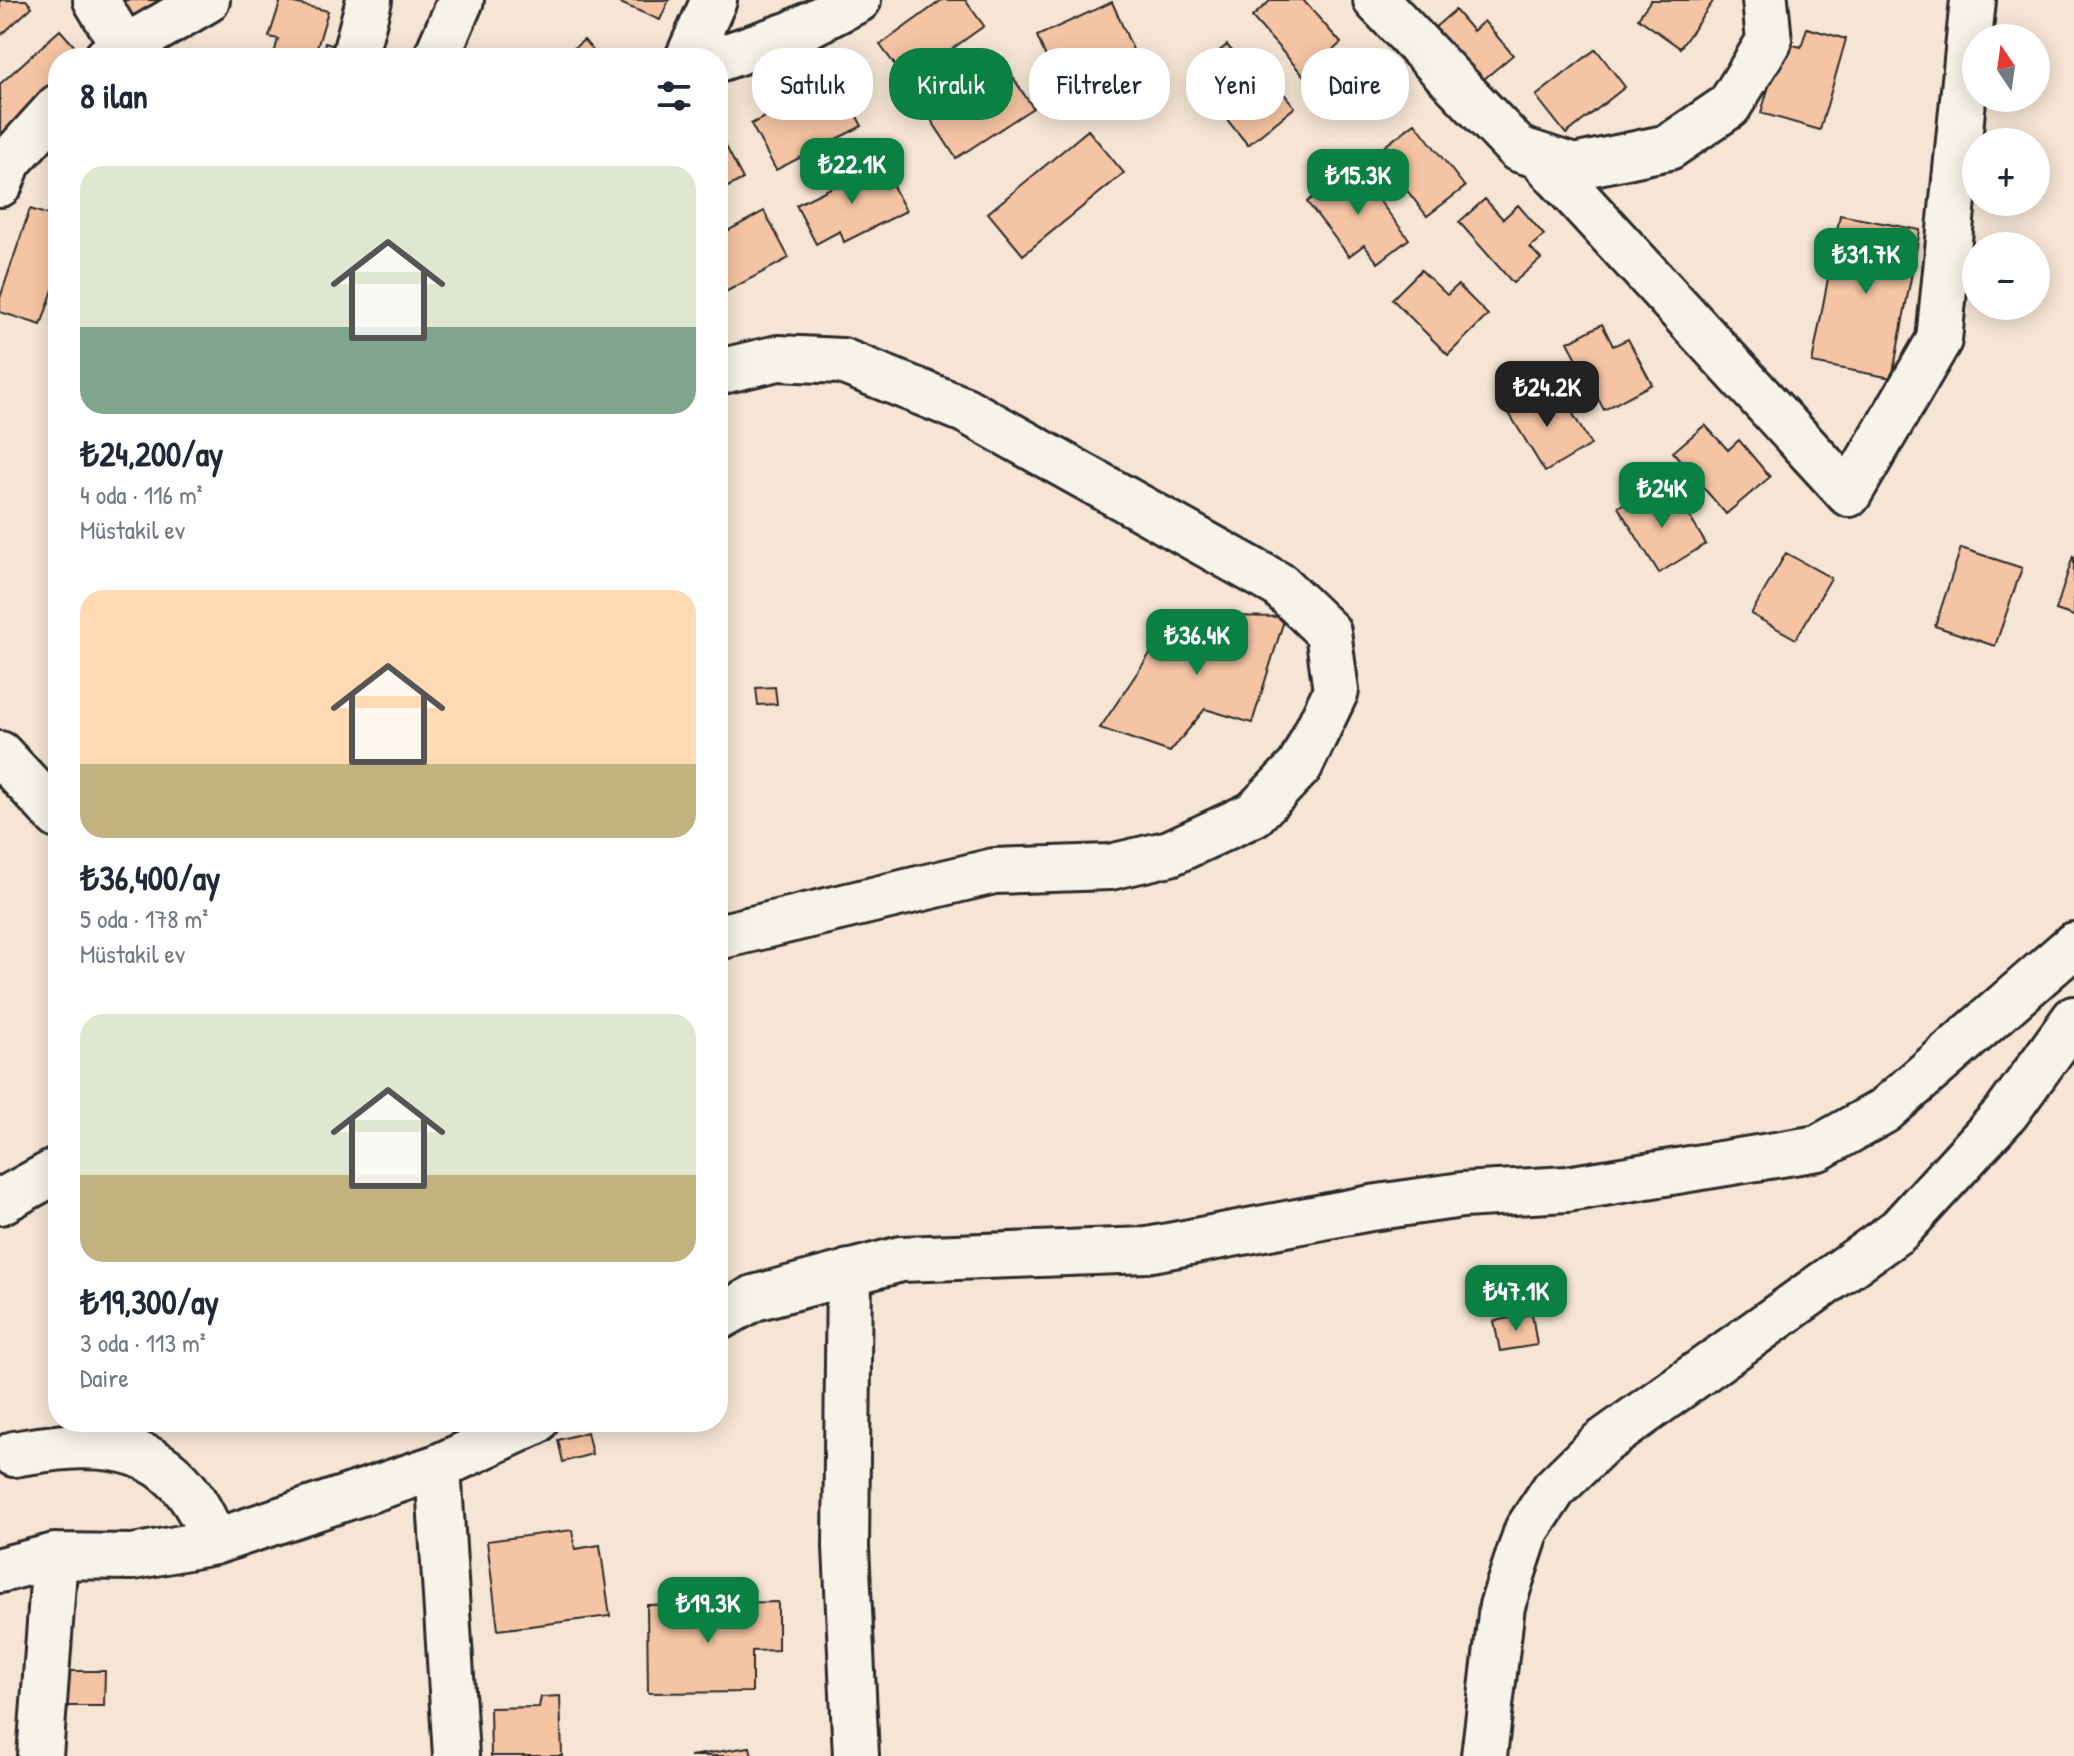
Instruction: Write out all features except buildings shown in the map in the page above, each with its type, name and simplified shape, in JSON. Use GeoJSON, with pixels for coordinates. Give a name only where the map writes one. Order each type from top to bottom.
{"type":"FeatureCollection","features":[{"type":"Feature","properties":{"kind":"street"},"geometry":{"type":"LineString","coordinates":[[96,0],[113,48]]}},
{"type":"Feature","properties":{"kind":"street"},"geometry":{"type":"LineString","coordinates":[[124,48],[207,0]]}},
{"type":"Feature","properties":{"kind":"street"},"geometry":{"type":"LineString","coordinates":[[357,48],[369,0]]}},
{"type":"Feature","properties":{"kind":"street"},"geometry":{"type":"LineString","coordinates":[[440,48],[461,0]]}},
{"type":"Feature","properties":{"kind":"street"},"geometry":{"type":"LineString","coordinates":[[692,48],[714,0]]}},
{"type":"Feature","properties":{"kind":"street"},"geometry":{"type":"LineString","coordinates":[[728,56],[791,34],[858,0]]}},
{"type":"Feature","properties":{"kind":"street"},"geometry":{"type":"LineString","coordinates":[[1376,0],[1518,149],[1574,167],[1669,147],[1729,106],[1769,41],[1765,0]]}},
{"type":"Feature","properties":{"kind":"street"},"geometry":{"type":"LineString","coordinates":[[1539,156],[1849,494],[1939,340],[1973,0]]}},
{"type":"Feature","properties":{"kind":"street"},"geometry":{"type":"LineString","coordinates":[[728,370],[778,358],[842,361],[965,410],[1279,585],[1328,632],[1336,691],[1300,766],[1254,814],[1170,853],[1110,867],[994,871],[728,935]]}},
{"type":"Feature","properties":{"kind":"street"},"geometry":{"type":"LineString","coordinates":[[0,754],[48,805]]}},
{"type":"Feature","properties":{"kind":"street"},"geometry":{"type":"LineString","coordinates":[[730,1304],[901,1259],[1147,1250],[1371,1208],[1462,1195],[1567,1189],[1818,1148],[1884,1111],[2074,945]]}},
{"type":"Feature","properties":{"kind":"street"},"geometry":{"type":"LineString","coordinates":[[1484,1756],[1502,1606],[1527,1530],[1554,1489],[1600,1444],[1899,1230],[2007,1112],[2074,1019]]}},
{"type":"Feature","properties":{"kind":"street"},"geometry":{"type":"LineString","coordinates":[[0,1202],[48,1176]]}},
{"type":"Feature","properties":{"kind":"street"},"geometry":{"type":"LineString","coordinates":[[849,1272],[846,1547],[856,1756]]}},
{"type":"Feature","properties":{"kind":"street"},"geometry":{"type":"LineString","coordinates":[[0,1570],[55,1556],[133,1557],[214,1542],[438,1467],[513,1432]]}},
{"type":"Feature","properties":{"kind":"street"},"geometry":{"type":"LineString","coordinates":[[14,1454],[58,1446],[112,1445],[141,1454],[163,1465],[181,1482],[202,1510],[214,1542]]}},
{"type":"Feature","properties":{"kind":"street"},"geometry":{"type":"LineString","coordinates":[[438,1467],[456,1756]]}},
{"type":"Feature","properties":{"kind":"street"},"geometry":{"type":"LineString","coordinates":[[40,1756],[55,1556]]}}]}
